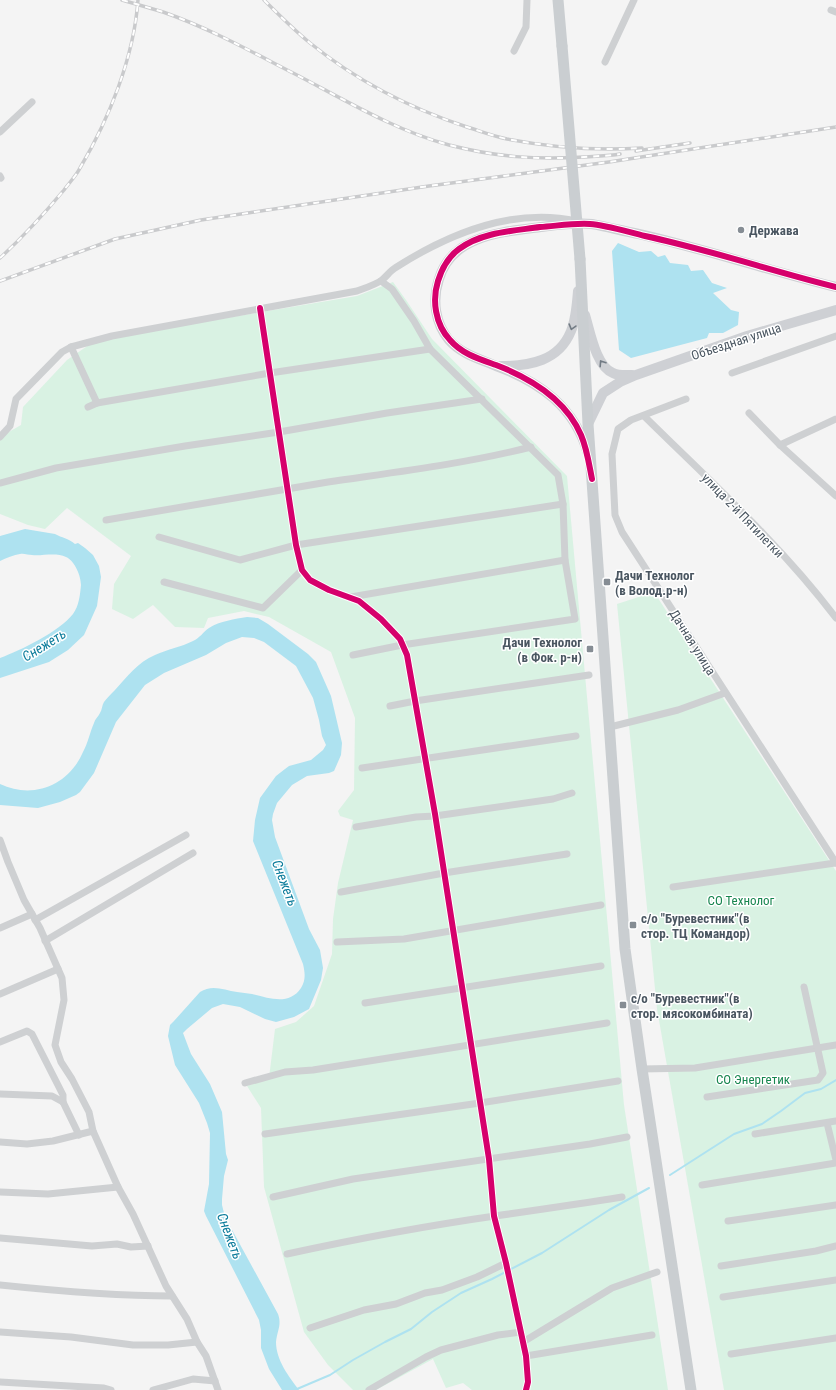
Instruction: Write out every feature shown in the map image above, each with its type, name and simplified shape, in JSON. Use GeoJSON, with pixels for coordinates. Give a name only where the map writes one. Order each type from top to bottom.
{"type":"FeatureCollection","features":[{"type":"Feature","properties":{"kind":"main road"},"geometry":{"type":"LineString","coordinates":[[558,0],[580,259],[588,424],[625,949],[691,1390]]}},
{"type":"Feature","properties":{"kind":"street"},"geometry":{"type":"LineString","coordinates":[[514,51],[526,27],[527,0]]}},
{"type":"Feature","properties":{"kind":"street"},"geometry":{"type":"LineString","coordinates":[[605,62],[634,0]]}},
{"type":"Feature","properties":{"kind":"street"},"geometry":{"type":"LineString","coordinates":[[0,132],[32,102]]}},
{"type":"Feature","properties":{"kind":"street"},"geometry":{"type":"LineString","coordinates":[[0,437],[10,426],[16,399],[62,352],[71,347],[112,336],[357,291],[381,281],[394,269],[455,236],[477,228],[501,222],[544,216],[560,217],[677,242],[836,287]]}},
{"type":"Feature","properties":{"kind":"street"},"geometry":{"type":"LineString","coordinates":[[590,224],[559,225],[504,232],[475,240],[458,250],[444,265],[436,288],[434,300],[437,316],[442,329],[449,340],[460,349],[473,357],[497,366],[533,383],[558,401],[581,434],[587,453],[592,479]]}},
{"type":"Feature","properties":{"kind":"street"},"geometry":{"type":"LineString","coordinates":[[497,366],[532,364],[544,359],[560,348],[566,341],[571,331],[575,314],[580,274]]}},
{"type":"Feature","properties":{"kind":"street"},"geometry":{"type":"LineString","coordinates":[[353,655],[402,645],[575,619],[565,560],[563,504],[558,475],[430,349],[414,321],[392,289],[381,281]]}},
{"type":"Feature","properties":{"kind":"street"},"geometry":{"type":"LineString","coordinates":[[582,307],[599,359],[605,368],[612,373],[620,375],[636,374]]}},
{"type":"Feature","properties":{"kind":"street"},"geometry":{"type":"LineString","coordinates":[[260,308],[296,546],[302,570],[310,580],[329,590],[359,601],[382,619],[400,639],[407,655],[435,816],[489,1159],[494,1216],[506,1263],[526,1356],[528,1382],[526,1390]]}},
{"type":"Feature","properties":{"kind":"street","name":"Объездная улица"},"geometry":{"type":"LineString","coordinates":[[636,374],[747,336],[836,310]]}},
{"type":"Feature","properties":{"kind":"street"},"geometry":{"type":"LineString","coordinates":[[732,373],[836,336]]}},
{"type":"Feature","properties":{"kind":"street"},"geometry":{"type":"LineString","coordinates":[[71,347],[97,403]]}},
{"type":"Feature","properties":{"kind":"street"},"geometry":{"type":"LineString","coordinates":[[88,407],[97,403],[270,373],[430,349]]}},
{"type":"Feature","properties":{"kind":"street"},"geometry":{"type":"LineString","coordinates":[[588,424],[597,403],[603,394],[620,382],[636,374]]}},
{"type":"Feature","properties":{"kind":"street"},"geometry":{"type":"LineString","coordinates":[[0,483],[63,467],[387,413],[482,399]]}},
{"type":"Feature","properties":{"kind":"street","name":"Дачная улица"},"geometry":{"type":"LineString","coordinates":[[686,399],[631,420],[618,429],[612,454],[615,515],[622,532],[836,863]]}},
{"type":"Feature","properties":{"kind":"street"},"geometry":{"type":"LineString","coordinates":[[749,413],[780,445],[836,496]]}},
{"type":"Feature","properties":{"kind":"street","name":"улица 2-й Пятилетки"},"geometry":{"type":"LineString","coordinates":[[644,416],[764,534],[820,597],[836,618]]}},
{"type":"Feature","properties":{"kind":"street"},"geometry":{"type":"LineString","coordinates":[[780,445],[836,419]]}},
{"type":"Feature","properties":{"kind":"street"},"geometry":{"type":"LineString","coordinates":[[106,520],[287,489],[466,461],[531,448]]}},
{"type":"Feature","properties":{"kind":"street"},"geometry":{"type":"LineString","coordinates":[[159,537],[240,560],[296,546],[563,504]]}},
{"type":"Feature","properties":{"kind":"street"},"geometry":{"type":"LineString","coordinates":[[350,598],[565,560]]}},
{"type":"Feature","properties":{"kind":"street"},"geometry":{"type":"LineString","coordinates":[[164,582],[263,608],[302,570]]}},
{"type":"Feature","properties":{"kind":"street"},"geometry":{"type":"LineString","coordinates":[[390,706],[589,675]]}},
{"type":"Feature","properties":{"kind":"street"},"geometry":{"type":"LineString","coordinates":[[610,727],[678,710],[725,693]]}},
{"type":"Feature","properties":{"kind":"street"},"geometry":{"type":"LineString","coordinates":[[362,768],[576,736]]}},
{"type":"Feature","properties":{"kind":"street"},"geometry":{"type":"LineString","coordinates":[[356,827],[416,817],[435,816],[553,799],[572,794]]}},
{"type":"Feature","properties":{"kind":"street"},"geometry":{"type":"LineString","coordinates":[[0,928],[34,917],[186,835]]}},
{"type":"Feature","properties":{"kind":"street"},"geometry":{"type":"LineString","coordinates":[[0,840],[8,862],[62,978],[64,1000],[55,1045],[61,1062],[72,1079],[89,1112],[93,1131],[118,1187],[133,1214],[166,1286],[187,1319],[197,1342],[206,1356],[218,1390]]}},
{"type":"Feature","properties":{"kind":"street"},"geometry":{"type":"LineString","coordinates":[[45,941],[193,853]]}},
{"type":"Feature","properties":{"kind":"street"},"geometry":{"type":"LineString","coordinates":[[341,892],[444,873],[567,854]]}},
{"type":"Feature","properties":{"kind":"street"},"geometry":{"type":"LineString","coordinates":[[0,866],[8,862]]}},
{"type":"Feature","properties":{"kind":"street"},"geometry":{"type":"LineString","coordinates":[[673,887],[836,863]]}},
{"type":"Feature","properties":{"kind":"street"},"geometry":{"type":"LineString","coordinates":[[337,942],[404,939],[601,904]]}},
{"type":"Feature","properties":{"kind":"street"},"geometry":{"type":"LineString","coordinates":[[365,1003],[601,966]]}},
{"type":"Feature","properties":{"kind":"street"},"geometry":{"type":"LineString","coordinates":[[0,994],[58,969]]}},
{"type":"Feature","properties":{"kind":"street"},"geometry":{"type":"LineString","coordinates":[[707,1097],[818,1080],[823,1073],[804,987]]}},
{"type":"Feature","properties":{"kind":"street"},"geometry":{"type":"LineString","coordinates":[[244,1082],[285,1072],[313,1070],[607,1023]]}},
{"type":"Feature","properties":{"kind":"street"},"geometry":{"type":"LineString","coordinates":[[0,1042],[27,1030],[32,1034],[63,1095],[63,1102]]}},
{"type":"Feature","properties":{"kind":"street"},"geometry":{"type":"LineString","coordinates":[[642,1069],[695,1068],[836,1045]]}},
{"type":"Feature","properties":{"kind":"street"},"geometry":{"type":"LineString","coordinates":[[265,1134],[480,1103],[618,1081]]}},
{"type":"Feature","properties":{"kind":"street"},"geometry":{"type":"LineString","coordinates":[[0,1094],[52,1096],[63,1102],[70,1113],[79,1134]]}},
{"type":"Feature","properties":{"kind":"street"},"geometry":{"type":"LineString","coordinates":[[755,1134],[836,1121]]}},
{"type":"Feature","properties":{"kind":"street"},"geometry":{"type":"LineString","coordinates":[[827,1123],[836,1160]]}},
{"type":"Feature","properties":{"kind":"street"},"geometry":{"type":"LineString","coordinates":[[0,1142],[27,1144],[53,1141],[93,1131]]}},
{"type":"Feature","properties":{"kind":"street"},"geometry":{"type":"LineString","coordinates":[[273,1197],[353,1179],[590,1144],[627,1137]]}},
{"type":"Feature","properties":{"kind":"street"},"geometry":{"type":"LineString","coordinates":[[702,1185],[836,1163]]}},
{"type":"Feature","properties":{"kind":"street"},"geometry":{"type":"LineString","coordinates":[[0,1192],[48,1194],[118,1187]]}},
{"type":"Feature","properties":{"kind":"street"},"geometry":{"type":"LineString","coordinates":[[288,1254],[339,1242],[494,1216],[572,1206],[622,1197]]}},
{"type":"Feature","properties":{"kind":"street"},"geometry":{"type":"LineString","coordinates":[[728,1221],[836,1205]]}},
{"type":"Feature","properties":{"kind":"street"},"geometry":{"type":"LineString","coordinates":[[0,1238],[92,1246],[117,1244],[131,1247],[148,1246]]}},
{"type":"Feature","properties":{"kind":"street"},"geometry":{"type":"LineString","coordinates":[[721,1266],[816,1251],[836,1246]]}},
{"type":"Feature","properties":{"kind":"street"},"geometry":{"type":"LineString","coordinates":[[310,1328],[364,1310],[396,1304],[425,1293],[442,1290],[477,1277],[506,1263]]}},
{"type":"Feature","properties":{"kind":"street"},"geometry":{"type":"LineString","coordinates":[[523,1342],[612,1288],[656,1272]]}},
{"type":"Feature","properties":{"kind":"street"},"geometry":{"type":"LineString","coordinates":[[723,1297],[836,1280]]}},
{"type":"Feature","properties":{"kind":"street"},"geometry":{"type":"LineString","coordinates":[[0,1285],[86,1292],[172,1296]]}},
{"type":"Feature","properties":{"kind":"street"},"geometry":{"type":"LineString","coordinates":[[0,1332],[71,1337],[133,1345],[168,1345],[197,1342]]}},
{"type":"Feature","properties":{"kind":"street"},"geometry":{"type":"LineString","coordinates":[[369,1390],[441,1350],[498,1334],[521,1332]]}},
{"type":"Feature","properties":{"kind":"street"},"geometry":{"type":"LineString","coordinates":[[526,1356],[652,1335]]}},
{"type":"Feature","properties":{"kind":"street"},"geometry":{"type":"LineString","coordinates":[[731,1354],[836,1338]]}},
{"type":"Feature","properties":{"kind":"street"},"geometry":{"type":"LineString","coordinates":[[153,1390],[193,1379],[215,1381]]}},
{"type":"Feature","properties":{"kind":"street"},"geometry":{"type":"LineString","coordinates":[[0,1382],[92,1389],[104,1388],[111,1390]]}},
{"type":"Feature","properties":{"kind":"green space"},"geometry":{"type":"Polygon","coordinates":[[[393,282],[432,339],[567,476],[624,1105],[668,1390],[472,1390],[463,1383],[446,1388],[433,1359],[376,1390],[353,1390],[328,1365],[304,1332],[264,1187],[261,1108],[247,1086],[269,1078],[275,1029],[296,1022],[314,1006],[332,954],[333,919],[338,883],[353,820],[340,816],[338,811],[354,790],[355,718],[331,652],[269,617],[244,611],[208,618],[204,628],[175,627],[153,605],[133,619],[112,609],[114,584],[131,556],[67,508],[45,529],[28,525],[0,514],[0,437],[21,425],[23,407],[67,360],[96,340],[357,296],[393,282]]]}},
{"type":"Feature","properties":{"kind":"green space"},"geometry":{"type":"Polygon","coordinates":[[[654,592],[836,871],[836,1390],[724,1390],[657,1009],[617,604],[654,592]]]}},
{"type":"Feature","properties":{"kind":"water"},"geometry":{"type":"Polygon","coordinates":[[[618,243],[639,252],[651,251],[658,257],[665,255],[670,263],[688,265],[691,271],[703,270],[712,283],[727,288],[713,293],[731,310],[739,312],[738,325],[723,333],[709,333],[707,338],[631,358],[619,350],[612,251],[618,243]]]}},
{"type":"Feature","properties":{"kind":"water","name":"Снежеть"},"geometry":{"type":"Polygon","coordinates":[[[25,529],[55,534],[70,540],[75,544],[78,543],[93,555],[99,566],[101,577],[97,606],[84,635],[68,650],[49,662],[0,678],[0,658],[49,634],[67,621],[77,608],[80,596],[81,585],[79,573],[75,565],[66,557],[49,554],[22,554],[0,561],[0,536],[25,529]]]}},
{"type":"Feature","properties":{"kind":"water","name":"Снежеть"},"geometry":{"type":"Polygon","coordinates":[[[247,617],[258,618],[268,624],[308,654],[316,662],[331,696],[342,743],[341,755],[334,771],[307,776],[292,785],[277,803],[272,820],[275,837],[309,929],[320,950],[323,968],[321,980],[309,1009],[294,1017],[276,1022],[265,1019],[240,1007],[223,1004],[212,1008],[183,1033],[191,1054],[210,1084],[222,1112],[226,1154],[228,1160],[224,1176],[222,1199],[225,1217],[278,1314],[279,1325],[276,1342],[278,1355],[291,1380],[299,1390],[282,1390],[269,1369],[261,1348],[261,1330],[259,1320],[204,1211],[209,1184],[210,1133],[199,1103],[175,1065],[168,1036],[170,1025],[200,992],[209,988],[218,988],[272,999],[285,999],[296,994],[303,985],[305,976],[303,964],[253,841],[255,820],[260,798],[276,776],[289,766],[311,760],[323,750],[326,745],[322,736],[313,698],[296,666],[264,642],[254,638],[242,637],[226,643],[206,655],[164,673],[145,685],[116,722],[94,773],[76,795],[60,802],[38,808],[0,805],[0,784],[12,789],[37,790],[59,781],[69,773],[77,764],[85,749],[94,722],[101,712],[104,702],[128,675],[143,662],[160,653],[193,641],[209,628],[218,624],[247,617]]]}},
{"type":"Feature","properties":{"kind":"waterway"},"geometry":{"type":"LineString","coordinates":[[670,1175],[734,1134],[762,1124],[805,1093],[821,1089],[836,1080]]}},
{"type":"Feature","properties":{"kind":"waterway"},"geometry":{"type":"LineString","coordinates":[[297,1389],[330,1375],[353,1360],[411,1329],[432,1312],[461,1293],[542,1253],[609,1210],[649,1188]]}},
{"type":"Feature","properties":{"kind":"railway"},"geometry":{"type":"LineString","coordinates":[[122,0],[180,18],[214,33],[263,57],[370,114],[429,139],[466,149],[516,157],[566,158],[620,154]]}},
{"type":"Feature","properties":{"kind":"railway"},"geometry":{"type":"LineString","coordinates":[[0,258],[49,208],[77,174],[91,149],[110,108],[126,65],[136,22],[138,0]]}},
{"type":"Feature","properties":{"kind":"railway"},"geometry":{"type":"LineString","coordinates":[[264,0],[304,38],[328,57],[384,92],[425,111],[467,127],[507,139],[523,142],[591,149],[642,148]]}},
{"type":"Feature","properties":{"kind":"railway"},"geometry":{"type":"LineString","coordinates":[[0,281],[115,239],[201,220],[429,186],[609,162],[836,127]]}},
{"type":"Feature","properties":{"kind":"railway"},"geometry":{"type":"LineString","coordinates":[[636,151],[690,143]]}},
{"type":"Feature","properties":{"kind":"cycle path"},"geometry":{"type":"LineString","coordinates":[[592,479],[581,435],[566,411],[556,401],[546,392],[522,376],[477,358],[460,349],[445,334],[436,312],[436,288],[446,263],[459,249],[468,243],[498,233],[540,227],[590,224],[610,227],[693,248],[836,287]]}},
{"type":"Feature","properties":{"kind":"cycle path"},"geometry":{"type":"LineString","coordinates":[[260,308],[296,545],[302,570],[310,580],[329,590],[359,601],[381,619],[400,639],[407,655],[435,814],[489,1159],[494,1216],[506,1263],[526,1356],[528,1382],[526,1390]]}},
{"type":"Feature","properties":{"kind":"place","name":"Держава"},"geometry":{"type":"Point","coordinates":[741,230]}},
{"type":"Feature","properties":{"kind":"place","name":"Дачи Технолог (в Волод.р-н)"},"geometry":{"type":"Point","coordinates":[607,582]}},
{"type":"Feature","properties":{"kind":"place","name":"Дачи Технолог (в Фок. р-н)"},"geometry":{"type":"Point","coordinates":[590,649]}},
{"type":"Feature","properties":{"kind":"place","name":"с/о \"Буревестник\"(в стор. ТЦ Командор)"},"geometry":{"type":"Point","coordinates":[633,925]}},
{"type":"Feature","properties":{"kind":"place","name":"с/о \"Буревестник\"(в стор. мясокомбината)"},"geometry":{"type":"Point","coordinates":[623,1005]}},
{"type":"Feature","properties":{"kind":"park label","name":"СО Технолог"},"geometry":{"type":"Point","coordinates":[741,900]}},
{"type":"Feature","properties":{"kind":"park label","name":"СО Энергетик"},"geometry":{"type":"Point","coordinates":[753,1079]}}]}
